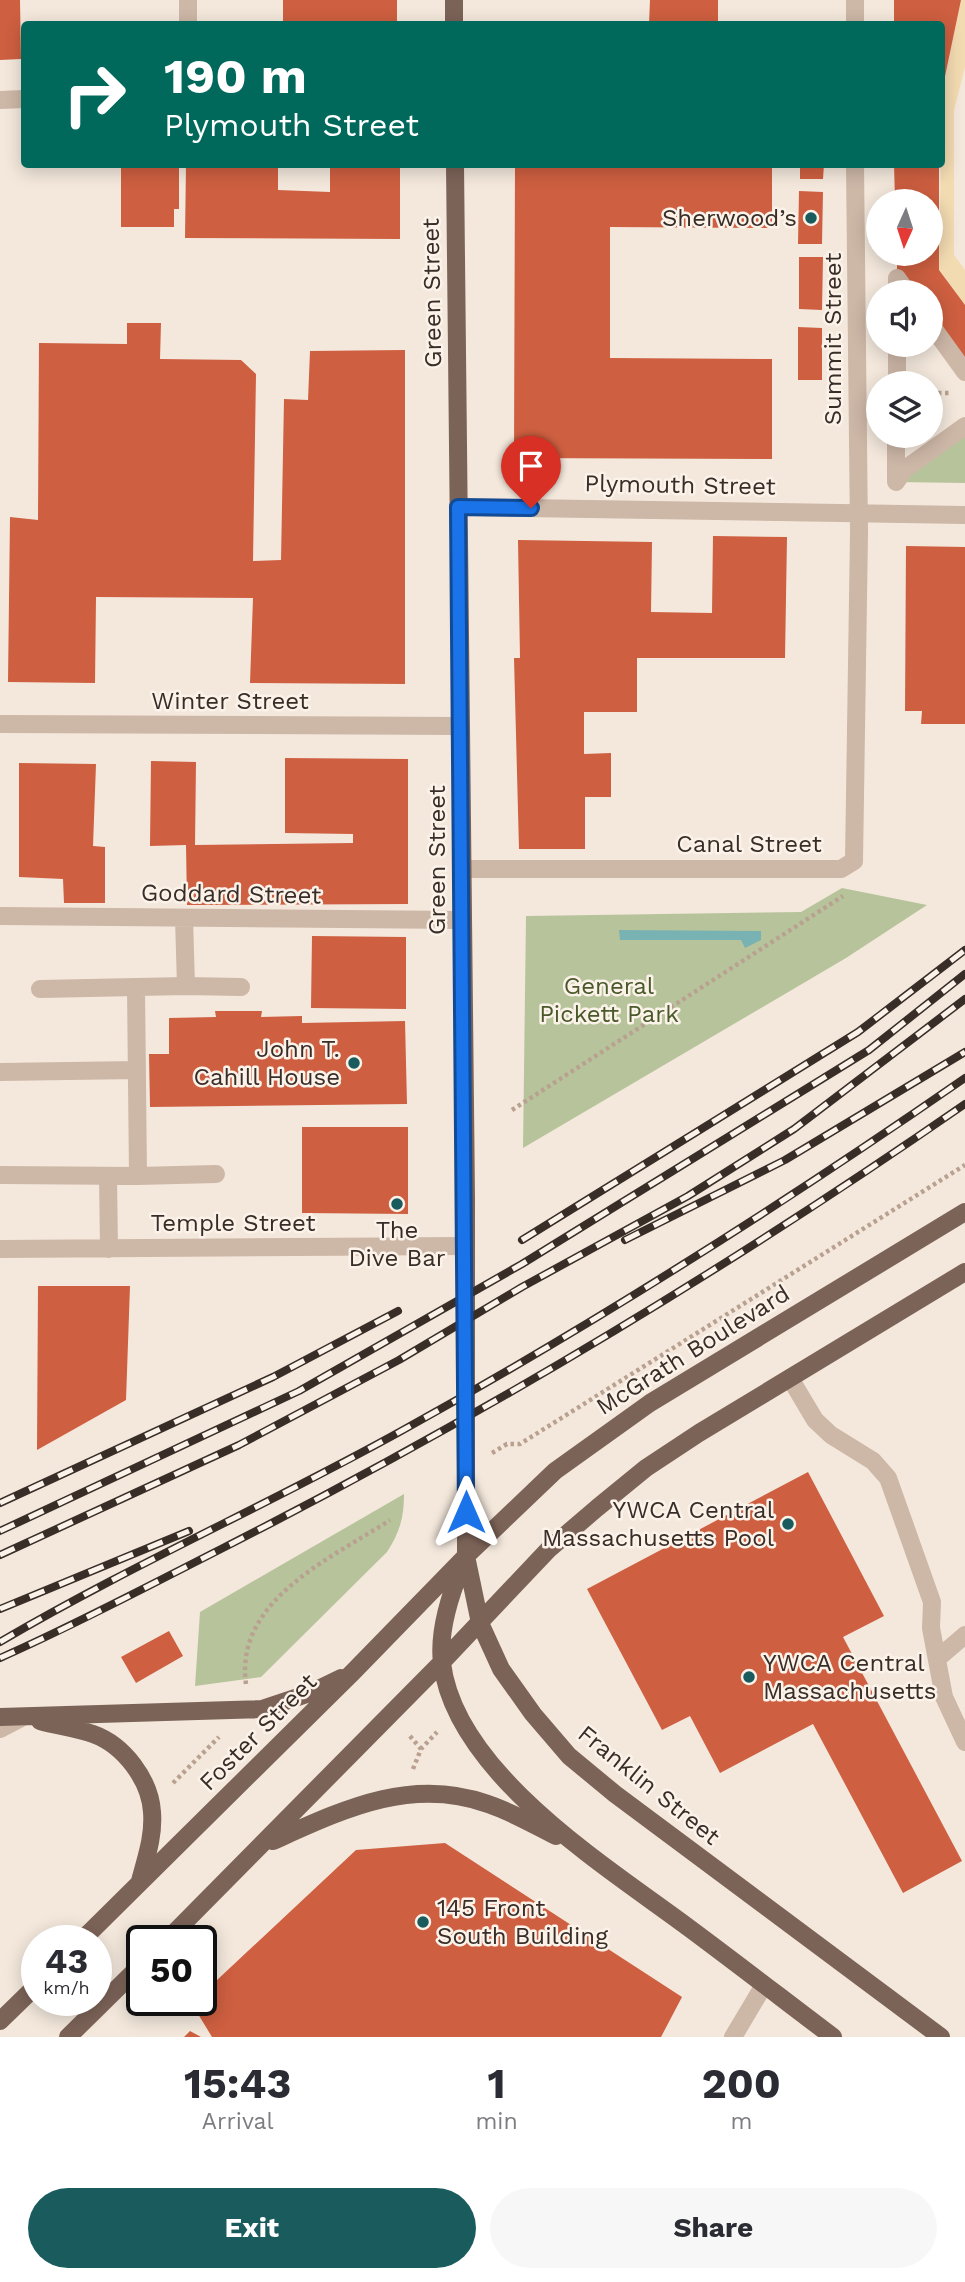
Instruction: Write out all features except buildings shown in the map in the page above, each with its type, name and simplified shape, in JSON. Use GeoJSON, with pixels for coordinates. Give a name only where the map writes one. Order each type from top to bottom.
{"type":"FeatureCollection","features":[{"type":"Feature","properties":{"kind":"main road"},"geometry":{"type":"LineString","coordinates":[[454,0],[454,21]]}},
{"type":"Feature","properties":{"kind":"main road","name":"Green Street"},"geometry":{"type":"LineString","coordinates":[[455,168],[466,1556]]}},
{"type":"Feature","properties":{"kind":"main road","name":"McGrath Boulevard"},"geometry":{"type":"LineString","coordinates":[[466,1556],[555,1471],[612,1428],[965,1212]]}},
{"type":"Feature","properties":{"kind":"main road"},"geometry":{"type":"LineString","coordinates":[[182,1925],[442,1662],[548,1550],[646,1468],[965,1272]]}},
{"type":"Feature","properties":{"kind":"main road"},"geometry":{"type":"LineString","coordinates":[[466,1556],[450,1595],[442,1662],[457,1712],[496,1770],[527,1802],[579,1846],[833,2037]]}},
{"type":"Feature","properties":{"kind":"main road","name":"Franklin Street"},"geometry":{"type":"LineString","coordinates":[[466,1556],[480,1623],[506,1676],[533,1714],[569,1756],[615,1794],[941,2037]]}},
{"type":"Feature","properties":{"kind":"main road","name":"Foster Street"},"geometry":{"type":"LineString","coordinates":[[97,1925],[354,1672],[466,1556]]}},
{"type":"Feature","properties":{"kind":"main road"},"geometry":{"type":"LineString","coordinates":[[0,1717],[115,1711],[220,1713],[262,1709],[310,1693],[354,1672]]}},
{"type":"Feature","properties":{"kind":"main road"},"geometry":{"type":"LineString","coordinates":[[23,1717],[95,1734],[125,1753],[141,1778],[152,1810],[151,1841],[139,1884]]}},
{"type":"Feature","properties":{"kind":"main road"},"geometry":{"type":"LineString","coordinates":[[262,1846],[336,1812],[377,1799],[422,1792],[490,1804],[579,1846]]}},
{"type":"Feature","properties":{"kind":"main road"},"geometry":{"type":"LineString","coordinates":[[68,2037],[126,1981]]}},
{"type":"Feature","properties":{"kind":"main road"},"geometry":{"type":"LineString","coordinates":[[0,2021],[21,2001]]}},
{"type":"Feature","properties":{"kind":"street"},"geometry":{"type":"LineString","coordinates":[[188,0],[188,21]]}},
{"type":"Feature","properties":{"kind":"street"},"geometry":{"type":"LineString","coordinates":[[855,0],[855,21]]}},
{"type":"Feature","properties":{"kind":"street"},"geometry":{"type":"LineString","coordinates":[[0,100],[21,99]]}},
{"type":"Feature","properties":{"kind":"street","name":"Summit Street"},"geometry":{"type":"LineString","coordinates":[[855,168],[858,512]]}},
{"type":"Feature","properties":{"kind":"street"},"geometry":{"type":"LineString","coordinates":[[943,342],[965,372]]}},
{"type":"Feature","properties":{"kind":"street"},"geometry":{"type":"LineString","coordinates":[[943,442],[965,426]]}},
{"type":"Feature","properties":{"kind":"street"},"geometry":{"type":"LineString","coordinates":[[896,448],[896,482],[905,469],[934,448]]}},
{"type":"Feature","properties":{"kind":"street","name":"Plymouth Street"},"geometry":{"type":"LineString","coordinates":[[458,507],[965,515]]}},
{"type":"Feature","properties":{"kind":"street","name":"Canal Street"},"geometry":{"type":"LineString","coordinates":[[461,869],[841,869],[854,861],[858,512]]}},
{"type":"Feature","properties":{"kind":"street","name":"Winter Street"},"geometry":{"type":"LineString","coordinates":[[0,724],[460,726]]}},
{"type":"Feature","properties":{"kind":"street","name":"Goddard Street"},"geometry":{"type":"LineString","coordinates":[[0,916],[462,920]]}},
{"type":"Feature","properties":{"kind":"street"},"geometry":{"type":"LineString","coordinates":[[184,918],[186,986]]}},
{"type":"Feature","properties":{"kind":"street"},"geometry":{"type":"LineString","coordinates":[[40,989],[241,987]]}},
{"type":"Feature","properties":{"kind":"street"},"geometry":{"type":"LineString","coordinates":[[136,988],[138,1176]]}},
{"type":"Feature","properties":{"kind":"street"},"geometry":{"type":"LineString","coordinates":[[0,1072],[136,1070]]}},
{"type":"Feature","properties":{"kind":"street"},"geometry":{"type":"LineString","coordinates":[[0,1175],[216,1174]]}},
{"type":"Feature","properties":{"kind":"street"},"geometry":{"type":"LineString","coordinates":[[108,1176],[109,1249]]}},
{"type":"Feature","properties":{"kind":"street","name":"Temple Street"},"geometry":{"type":"LineString","coordinates":[[0,1249],[465,1246]]}},
{"type":"Feature","properties":{"kind":"street"},"geometry":{"type":"LineString","coordinates":[[790,1378],[815,1420],[831,1435],[873,1461],[888,1478],[932,1602],[931,1628],[944,1698],[965,1742]]}},
{"type":"Feature","properties":{"kind":"street"},"geometry":{"type":"LineString","coordinates":[[937,1659],[965,1634]]}},
{"type":"Feature","properties":{"kind":"street"},"geometry":{"type":"LineString","coordinates":[[0,1729],[23,1717]]}},
{"type":"Feature","properties":{"kind":"street"},"geometry":{"type":"LineString","coordinates":[[733,2037],[764,1984]]}},
{"type":"Feature","properties":{"kind":"path"},"geometry":{"type":"LineString","coordinates":[[512,1110],[845,895]]}},
{"type":"Feature","properties":{"kind":"path","name":"McGrath Boulevard"},"geometry":{"type":"LineString","coordinates":[[508,1444],[520,1444],[965,1165]]}},
{"type":"Feature","properties":{"kind":"path"},"geometry":{"type":"LineString","coordinates":[[248,1689],[245,1682],[248,1641],[261,1617],[279,1597],[311,1572],[390,1520]]}},
{"type":"Feature","properties":{"kind":"path"},"geometry":{"type":"LineString","coordinates":[[411,1773],[421,1749],[437,1732]]}},
{"type":"Feature","properties":{"kind":"path"},"geometry":{"type":"LineString","coordinates":[[172,1784],[219,1736]]}},
{"type":"Feature","properties":{"kind":"path"},"geometry":{"type":"LineString","coordinates":[[410,1736],[421,1749]]}},
{"type":"Feature","properties":{"kind":"green space"},"geometry":{"type":"Polygon","coordinates":[[[965,426],[965,483],[896,482],[938,448],[943,448],[943,444],[965,426]]]}},
{"type":"Feature","properties":{"kind":"green space","name":"General Pickett Park"},"geometry":{"type":"Polygon","coordinates":[[[842,888],[927,905],[846,958],[523,1148],[526,916],[801,912],[842,888]]]}},
{"type":"Feature","properties":{"kind":"green space"},"geometry":{"type":"Polygon","coordinates":[[[404,1494],[400,1524],[387,1552],[261,1677],[195,1686],[200,1612],[404,1494]]]}},
{"type":"Feature","properties":{"kind":"sand"},"geometry":{"type":"Polygon","coordinates":[[[961,0],[965,0],[965,67],[954,110],[954,255],[965,270],[965,305],[939,270],[939,266],[943,266],[941,168],[945,168],[945,77],[961,0]]]}},
{"type":"Feature","properties":{"kind":"water"},"geometry":{"type":"Polygon","coordinates":[[[619,930],[761,931],[761,940],[745,948],[741,940],[620,940],[619,930]]]}},
{"type":"Feature","properties":{"kind":"railway"},"geometry":{"type":"LineString","coordinates":[[522,1240],[858,1032],[965,950]]}},
{"type":"Feature","properties":{"kind":"railway"},"geometry":{"type":"LineString","coordinates":[[0,1531],[299,1391],[522,1264],[869,1050],[965,974]]}},
{"type":"Feature","properties":{"kind":"railway"},"geometry":{"type":"LineString","coordinates":[[0,1555],[239,1445],[399,1360],[522,1287],[688,1196],[794,1129],[965,999]]}},
{"type":"Feature","properties":{"kind":"railway"},"geometry":{"type":"LineString","coordinates":[[625,1240],[785,1160],[965,1052]]}},
{"type":"Feature","properties":{"kind":"railway"},"geometry":{"type":"LineString","coordinates":[[0,1642],[100,1587],[353,1457],[547,1348],[758,1217],[965,1078]]}},
{"type":"Feature","properties":{"kind":"railway"},"geometry":{"type":"LineString","coordinates":[[0,1658],[111,1605],[317,1499],[507,1394],[785,1225],[965,1104]]}},
{"type":"Feature","properties":{"kind":"railway"},"geometry":{"type":"LineString","coordinates":[[0,1503],[273,1377],[398,1311]]}},
{"type":"Feature","properties":{"kind":"railway"},"geometry":{"type":"LineString","coordinates":[[0,1609],[189,1531]]}},
{"type":"Feature","properties":{"kind":"place","name":"Sherwood’s"},"geometry":{"type":"Point","coordinates":[811,218]}},
{"type":"Feature","properties":{"kind":"place","name":"John T. Cahill House"},"geometry":{"type":"Point","coordinates":[354,1063]}},
{"type":"Feature","properties":{"kind":"place","name":"The Dive Bar"},"geometry":{"type":"Point","coordinates":[397,1204]}},
{"type":"Feature","properties":{"kind":"place","name":"YWCA Central Massachusetts Pool"},"geometry":{"type":"Point","coordinates":[788,1524]}},
{"type":"Feature","properties":{"kind":"place","name":"YWCA Central Massachusetts"},"geometry":{"type":"Point","coordinates":[749,1677]}},
{"type":"Feature","properties":{"kind":"place","name":"145 Front South Building"},"geometry":{"type":"Point","coordinates":[423,1922]}},
{"type":"Feature","properties":{"kind":"route"},"geometry":{"type":"LineString","coordinates":[[466,1512],[465,1055],[458,507],[531,508]]}}]}
